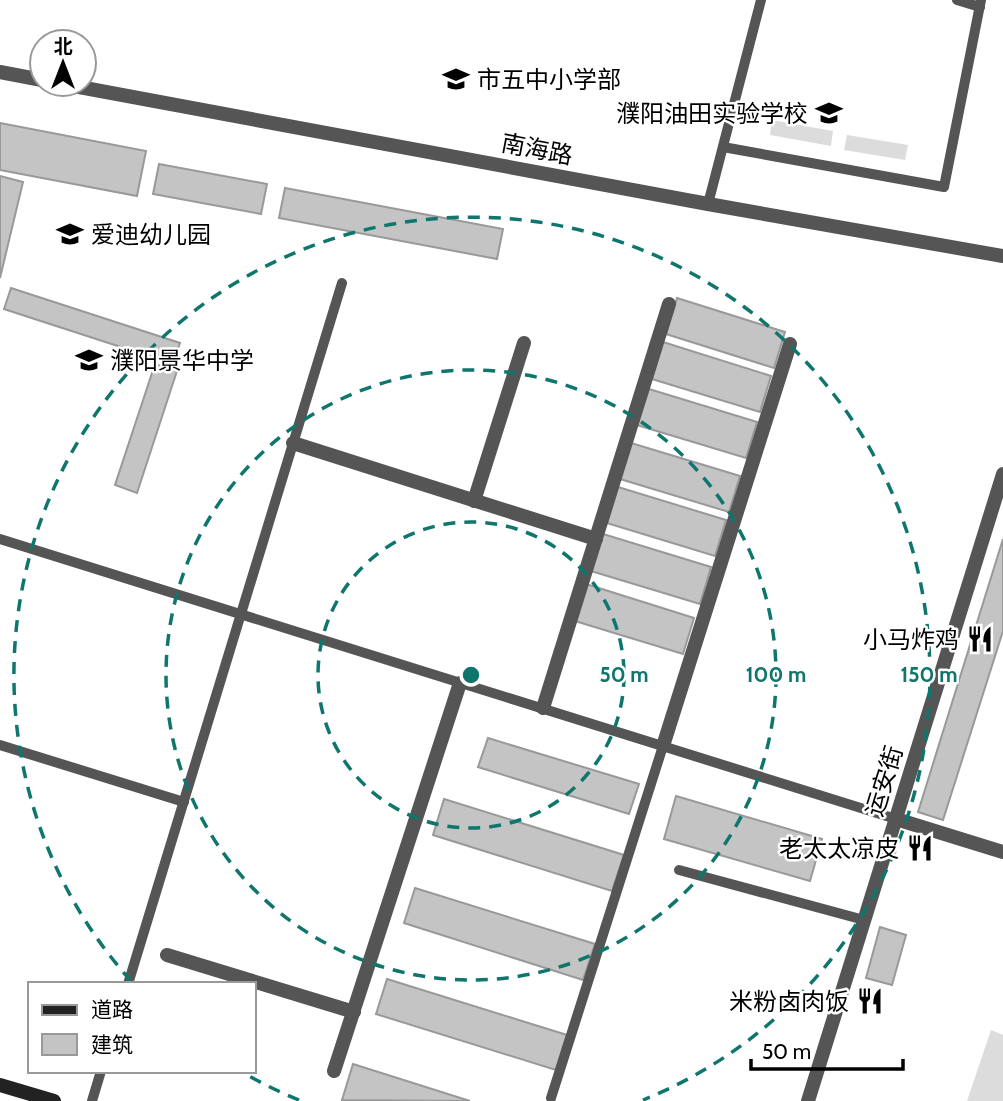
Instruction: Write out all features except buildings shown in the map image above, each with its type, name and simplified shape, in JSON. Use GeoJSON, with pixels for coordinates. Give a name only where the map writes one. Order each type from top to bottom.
{"type":"FeatureCollection","features":[{"type":"Feature","properties":{"kind":"main road"},"geometry":{"type":"LineString","coordinates":[[0,1085],[54,1101]]}},
{"type":"Feature","properties":{"kind":"street"},"geometry":{"type":"LineString","coordinates":[[0,72],[28,77]]}},
{"type":"Feature","properties":{"kind":"street","name":"南海路"},"geometry":{"type":"LineString","coordinates":[[98,91],[1003,256]]}},
{"type":"Feature","properties":{"kind":"street"},"geometry":{"type":"LineString","coordinates":[[543,708],[669,304]]}},
{"type":"Feature","properties":{"kind":"street"},"geometry":{"type":"LineString","coordinates":[[474,501],[524,343]]}},
{"type":"Feature","properties":{"kind":"street"},"geometry":{"type":"LineString","coordinates":[[663,746],[790,344]]}},
{"type":"Feature","properties":{"kind":"street"},"geometry":{"type":"LineString","coordinates":[[293,443],[596,539]]}},
{"type":"Feature","properties":{"kind":"street","name":"运安街"},"geometry":{"type":"LineString","coordinates":[[808,1101],[1003,474]]}},
{"type":"Feature","properties":{"kind":"street"},"geometry":{"type":"LineString","coordinates":[[334,1071],[460,683]]}},
{"type":"Feature","properties":{"kind":"street"},"geometry":{"type":"LineString","coordinates":[[895,819],[1003,852]]}},
{"type":"Feature","properties":{"kind":"street"},"geometry":{"type":"LineString","coordinates":[[167,955],[256,982]]}},
{"type":"Feature","properties":{"kind":"street"},"geometry":{"type":"LineString","coordinates":[[256,982],[354,1012]]}},
{"type":"Feature","properties":{"kind":"lane"},"geometry":{"type":"LineString","coordinates":[[708,204],[761,0]]}},
{"type":"Feature","properties":{"kind":"lane"},"geometry":{"type":"LineString","coordinates":[[723,146],[944,187],[981,3],[957,0]]}},
{"type":"Feature","properties":{"kind":"lane"},"geometry":{"type":"LineString","coordinates":[[129,982],[342,283]]}},
{"type":"Feature","properties":{"kind":"lane"},"geometry":{"type":"LineString","coordinates":[[0,539],[895,819]]}},
{"type":"Feature","properties":{"kind":"lane"},"geometry":{"type":"LineString","coordinates":[[0,746],[184,802]]}},
{"type":"Feature","properties":{"kind":"lane"},"geometry":{"type":"LineString","coordinates":[[551,1098],[663,746]]}},
{"type":"Feature","properties":{"kind":"lane"},"geometry":{"type":"LineString","coordinates":[[679,870],[864,920]]}},
{"type":"Feature","properties":{"kind":"lane"},"geometry":{"type":"LineString","coordinates":[[92,1101],[100,1073]]}},
{"type":"Feature","properties":{"kind":"shaded area"},"geometry":{"type":"Polygon","coordinates":[[[772,120],[833,131],[831,146],[770,135],[772,120]]]}},
{"type":"Feature","properties":{"kind":"shaded area"},"geometry":{"type":"Polygon","coordinates":[[[847,135],[908,145],[905,160],[844,150],[847,135]]]}},
{"type":"Feature","properties":{"kind":"shaded area"},"geometry":{"type":"Polygon","coordinates":[[[991,1030],[1003,1035],[1003,1101],[967,1101],[991,1030]]]}},
{"type":"Feature","properties":{"kind":"place","name":"市五中小学部"},"geometry":{"type":"Point","coordinates":[456,79]}},
{"type":"Feature","properties":{"kind":"place","name":"濮阳油田实验学校"},"geometry":{"type":"Point","coordinates":[829,113]}},
{"type":"Feature","properties":{"kind":"place","name":"爱迪幼儿园"},"geometry":{"type":"Point","coordinates":[70,234]}},
{"type":"Feature","properties":{"kind":"place","name":"濮阳景华中学"},"geometry":{"type":"Point","coordinates":[89,360]}},
{"type":"Feature","properties":{"kind":"place","name":"小马炸鸡"},"geometry":{"type":"Point","coordinates":[980,639]}},
{"type":"Feature","properties":{"kind":"place","name":"老太太凉皮"},"geometry":{"type":"Point","coordinates":[920,848]}},
{"type":"Feature","properties":{"kind":"place","name":"米粉卤肉饭"},"geometry":{"type":"Point","coordinates":[870,1001]}}]}
